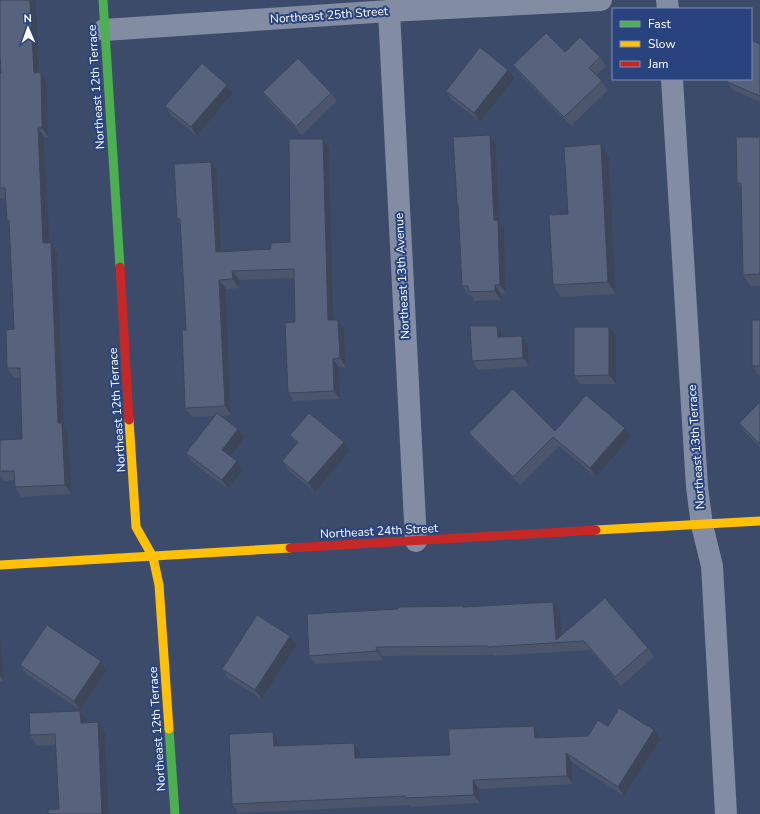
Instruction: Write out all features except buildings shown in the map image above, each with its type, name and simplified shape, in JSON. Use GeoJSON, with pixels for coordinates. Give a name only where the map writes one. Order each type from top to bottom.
{"type":"FeatureCollection","features":[{"type":"Feature","properties":{"kind":"street","name":"Northeast 12th Terrace"},"geometry":{"type":"LineString","coordinates":[[102,0],[136,527],[153,556],[159,585],[175,814]]}},
{"type":"Feature","properties":{"kind":"street","name":"Northeast 25th Street"},"geometry":{"type":"LineString","coordinates":[[104,30],[388,11],[601,0]]}},
{"type":"Feature","properties":{"kind":"street","name":"Northeast 13th Avenue"},"geometry":{"type":"LineString","coordinates":[[388,11],[416,541]]}},
{"type":"Feature","properties":{"kind":"street","name":"Northeast 13th Terrace"},"geometry":{"type":"LineString","coordinates":[[672,80],[697,486],[702,525],[712,566],[726,814]]}},
{"type":"Feature","properties":{"kind":"street","name":"Northeast 24th Street"},"geometry":{"type":"LineString","coordinates":[[0,565],[760,522]]}},
{"type":"Feature","properties":{"kind":"traffic: fast"},"geometry":{"type":"LineString","coordinates":[[103,0],[120,267]]}},
{"type":"Feature","properties":{"kind":"traffic: fast"},"geometry":{"type":"LineString","coordinates":[[169,729],[175,814]]}},
{"type":"Feature","properties":{"kind":"traffic: slow"},"geometry":{"type":"LineString","coordinates":[[129,420],[136,527],[153,557],[159,585],[169,729]]}},
{"type":"Feature","properties":{"kind":"traffic: slow"},"geometry":{"type":"LineString","coordinates":[[596,530],[760,521]]}},
{"type":"Feature","properties":{"kind":"traffic: slow"},"geometry":{"type":"LineString","coordinates":[[0,565],[290,548]]}},
{"type":"Feature","properties":{"kind":"traffic: jam"},"geometry":{"type":"LineString","coordinates":[[120,267],[129,420]]}},
{"type":"Feature","properties":{"kind":"traffic: jam"},"geometry":{"type":"LineString","coordinates":[[290,548],[596,530]]}}]}
